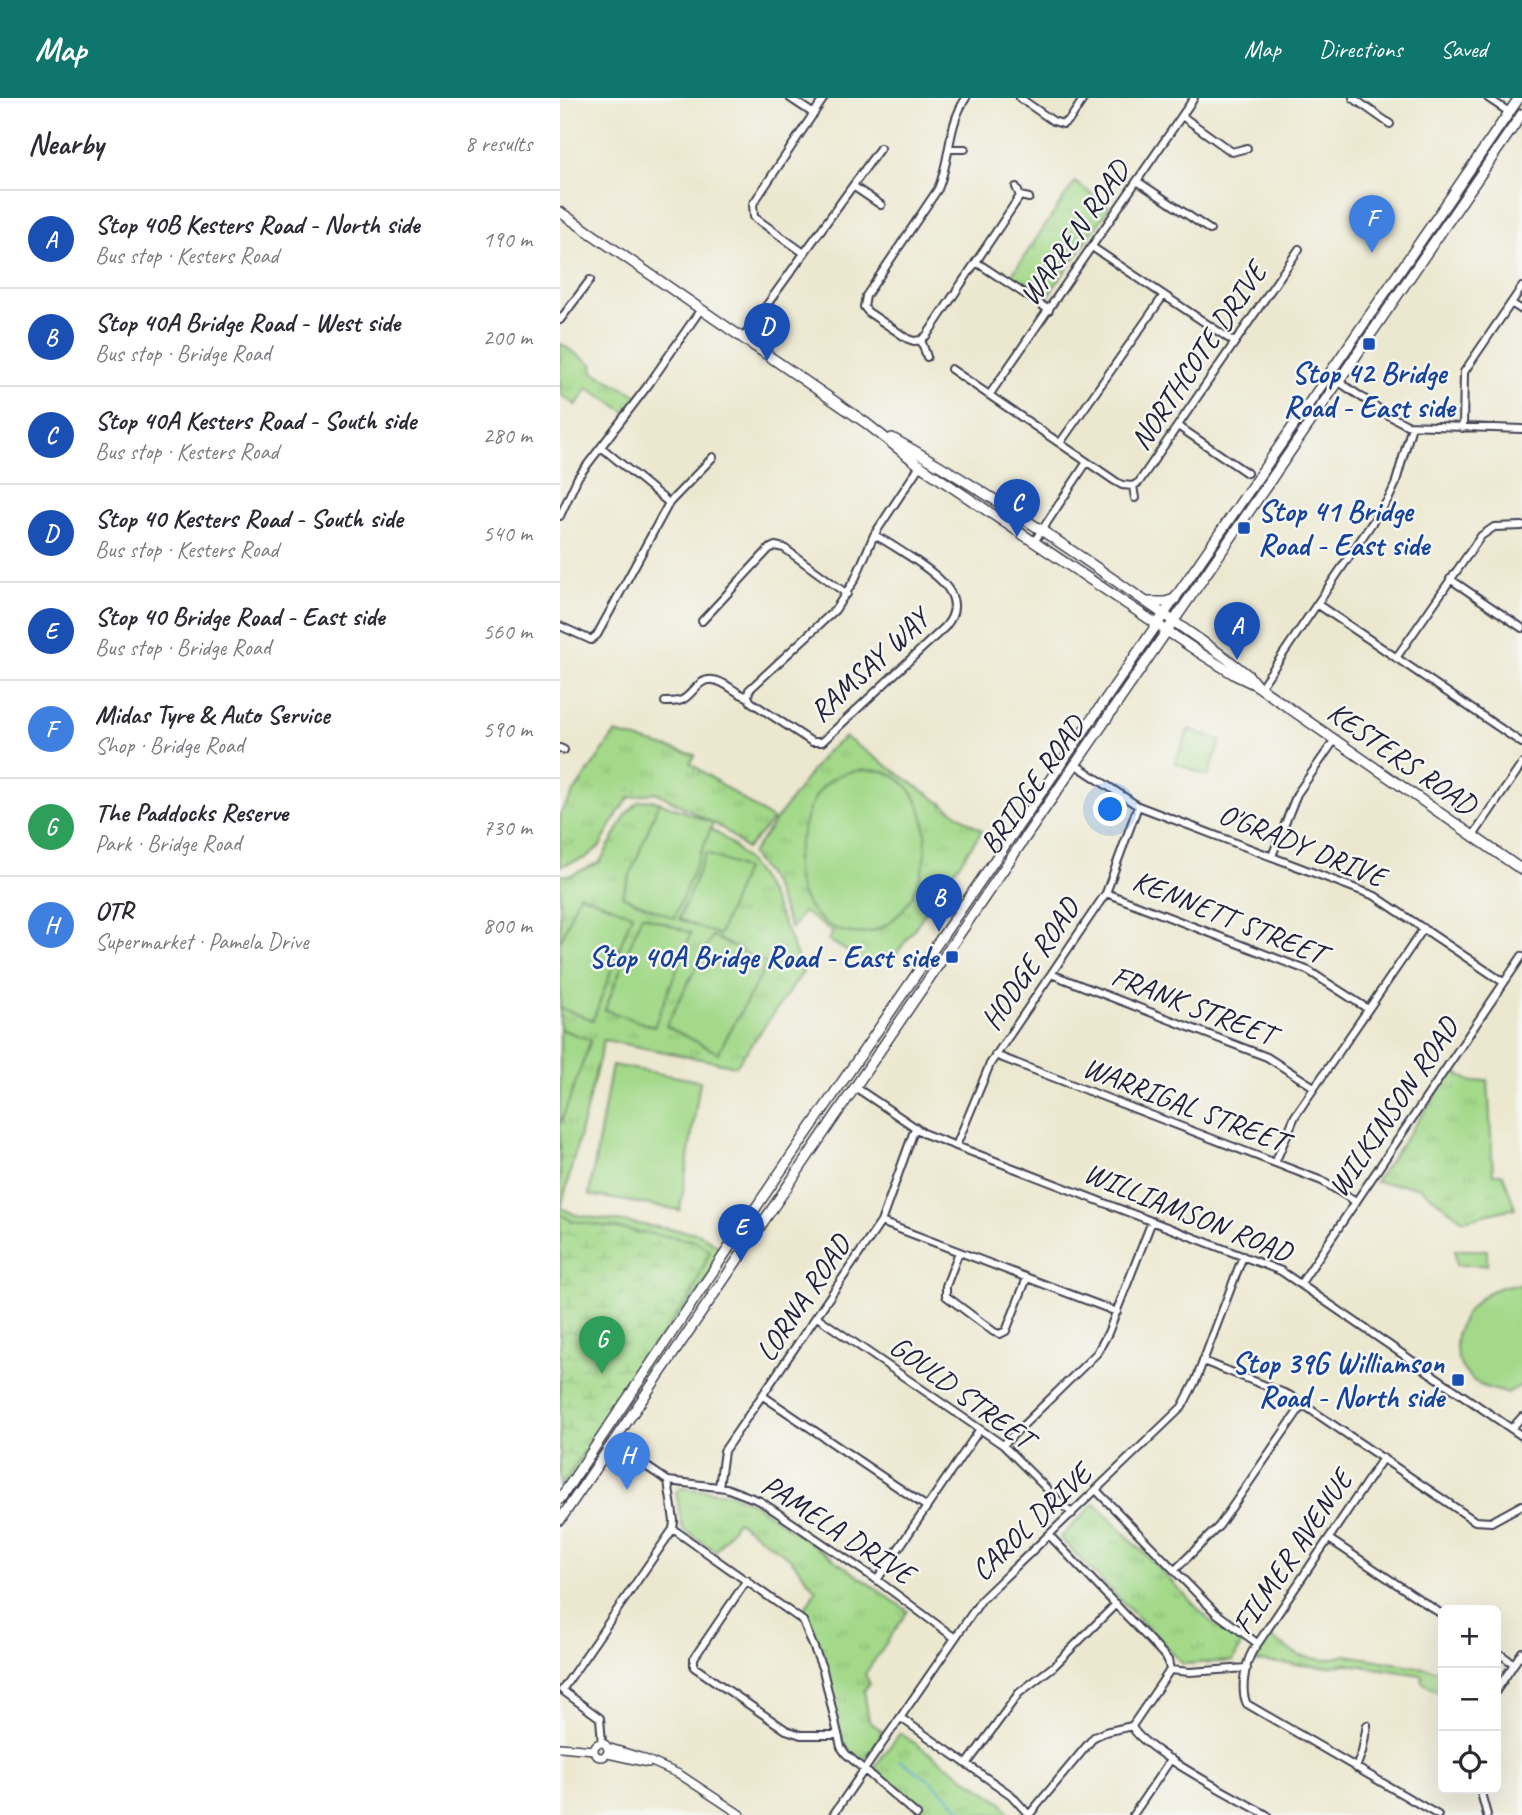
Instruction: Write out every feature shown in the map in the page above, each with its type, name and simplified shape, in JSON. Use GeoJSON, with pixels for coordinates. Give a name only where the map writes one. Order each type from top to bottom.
{"type":"FeatureCollection","features":[{"type":"Feature","properties":{"kind":"main road","name":"BRIDGE ROAD"},"geometry":{"type":"LineString","coordinates":[[560,1499],[779,1173],[1519,98]]}},
{"type":"Feature","properties":{"kind":"main road"},"geometry":{"type":"LineString","coordinates":[[1510,113],[1520,116]]}},
{"type":"Feature","properties":{"kind":"main road","name":"BRIDGE ROAD"},"geometry":{"type":"LineString","coordinates":[[560,1520],[1520,116]]}},
{"type":"Feature","properties":{"kind":"main road","name":"KESTERS ROAD"},"geometry":{"type":"LineString","coordinates":[[560,212],[866,423],[919,465],[1167,631],[1235,675],[1258,686]]}},
{"type":"Feature","properties":{"kind":"main road"},"geometry":{"type":"LineString","coordinates":[[1329,375],[1339,382]]}},
{"type":"Feature","properties":{"kind":"main road","name":"KESTERS ROAD"},"geometry":{"type":"LineString","coordinates":[[866,423],[926,457],[1174,621],[1334,741],[1522,870]]}},
{"type":"Feature","properties":{"kind":"main road"},"geometry":{"type":"LineString","coordinates":[[1146,603],[1175,599]]}},
{"type":"Feature","properties":{"kind":"main road"},"geometry":{"type":"LineString","coordinates":[[1066,758],[1076,765]]}},
{"type":"Feature","properties":{"kind":"main road"},"geometry":{"type":"LineString","coordinates":[[912,981],[923,987]]}},
{"type":"Feature","properties":{"kind":"main road"},"geometry":{"type":"LineString","coordinates":[[844,1079],[855,1087]]}},
{"type":"Feature","properties":{"kind":"main road"},"geometry":{"type":"LineString","coordinates":[[779,1173],[791,1181]]}},
{"type":"Feature","properties":{"kind":"main road"},"geometry":{"type":"LineString","coordinates":[[602,1437],[612,1443]]}},
{"type":"Feature","properties":{"kind":"street"},"geometry":{"type":"LineString","coordinates":[[790,98],[814,114]]}},
{"type":"Feature","properties":{"kind":"street"},"geometry":{"type":"LineString","coordinates":[[804,253],[754,217],[753,204],[824,98]]}},
{"type":"Feature","properties":{"kind":"street"},"geometry":{"type":"LineString","coordinates":[[966,98],[953,122],[946,171],[938,189],[866,296],[864,302],[868,312],[908,339],[921,340],[927,335],[1020,196]]}},
{"type":"Feature","properties":{"kind":"street"},"geometry":{"type":"LineString","coordinates":[[1020,98],[1053,121],[1063,124],[1070,119],[1084,98]]}},
{"type":"Feature","properties":{"kind":"street","name":"WARREN ROAD"},"geometry":{"type":"LineString","coordinates":[[990,394],[1194,98]]}},
{"type":"Feature","properties":{"kind":"street"},"geometry":{"type":"LineString","coordinates":[[1353,98],[1390,124]]}},
{"type":"Feature","properties":{"kind":"street"},"geometry":{"type":"LineString","coordinates":[[1488,98],[1510,113]]}},
{"type":"Feature","properties":{"kind":"street"},"geometry":{"type":"LineString","coordinates":[[1182,116],[1232,152],[1247,148]]}},
{"type":"Feature","properties":{"kind":"street"},"geometry":{"type":"LineString","coordinates":[[743,338],[880,148]]}},
{"type":"Feature","properties":{"kind":"street"},"geometry":{"type":"LineString","coordinates":[[949,149],[965,149]]}},
{"type":"Feature","properties":{"kind":"street"},"geometry":{"type":"LineString","coordinates":[[1137,181],[1210,230]]}},
{"type":"Feature","properties":{"kind":"street"},"geometry":{"type":"LineString","coordinates":[[853,186],[881,205]]}},
{"type":"Feature","properties":{"kind":"street"},"geometry":{"type":"LineString","coordinates":[[1016,187],[1020,196]]}},
{"type":"Feature","properties":{"kind":"street"},"geometry":{"type":"LineString","coordinates":[[1020,196],[1029,198]]}},
{"type":"Feature","properties":{"kind":"street"},"geometry":{"type":"LineString","coordinates":[[1092,247],[1234,342]]}},
{"type":"Feature","properties":{"kind":"street","name":"NORTHCOTE DRIVE"},"geometry":{"type":"LineString","coordinates":[[951,369],[1122,485],[1133,486],[1139,482],[1299,249]]}},
{"type":"Feature","properties":{"kind":"street"},"geometry":{"type":"LineString","coordinates":[[976,262],[1049,310]]}},
{"type":"Feature","properties":{"kind":"street"},"geometry":{"type":"LineString","coordinates":[[560,320],[590,281]]}},
{"type":"Feature","properties":{"kind":"street"},"geometry":{"type":"LineString","coordinates":[[1463,428],[1464,372],[1522,287]]}},
{"type":"Feature","properties":{"kind":"street"},"geometry":{"type":"LineString","coordinates":[[1060,443],[1164,295]]}},
{"type":"Feature","properties":{"kind":"street"},"geometry":{"type":"LineString","coordinates":[[1511,303],[1522,310]]}},
{"type":"Feature","properties":{"kind":"street"},"geometry":{"type":"LineString","coordinates":[[560,516],[578,477],[649,384],[701,309]]}},
{"type":"Feature","properties":{"kind":"street"},"geometry":{"type":"LineString","coordinates":[[921,340],[928,357]]}},
{"type":"Feature","properties":{"kind":"street"},"geometry":{"type":"LineString","coordinates":[[1339,382],[1394,419],[1412,426],[1522,429]]}},
{"type":"Feature","properties":{"kind":"street"},"geometry":{"type":"LineString","coordinates":[[1178,426],[1247,473]]}},
{"type":"Feature","properties":{"kind":"street"},"geometry":{"type":"LineString","coordinates":[[1258,686],[1392,492],[1412,426]]}},
{"type":"Feature","properties":{"kind":"street"},"geometry":{"type":"LineString","coordinates":[[601,446],[669,503]]}},
{"type":"Feature","properties":{"kind":"street"},"geometry":{"type":"LineString","coordinates":[[560,626],[585,639],[591,640],[597,635],[669,503],[713,457]]}},
{"type":"Feature","properties":{"kind":"street"},"geometry":{"type":"LineString","coordinates":[[665,702],[680,701],[698,685],[709,680],[715,680],[738,695],[747,696],[755,682],[835,610],[847,594],[874,535],[926,457]]}},
{"type":"Feature","properties":{"kind":"street"},"geometry":{"type":"LineString","coordinates":[[1034,542],[1087,462]]}},
{"type":"Feature","properties":{"kind":"street","name":"NORTHCOTE DRIVE"},"geometry":{"type":"LineString","coordinates":[[1133,486],[1135,498]]}},
{"type":"Feature","properties":{"kind":"street"},"geometry":{"type":"LineString","coordinates":[[1396,657],[1477,541],[1488,530],[1522,526]]}},
{"type":"Feature","properties":{"kind":"street","name":"RAMSAY WAY"},"geometry":{"type":"LineString","coordinates":[[747,696],[756,706],[812,742],[822,742],[950,622],[953,600],[944,582],[874,535]]}},
{"type":"Feature","properties":{"kind":"street"},"geometry":{"type":"LineString","coordinates":[[702,621],[769,549],[775,546],[784,548],[847,594]]}},
{"type":"Feature","properties":{"kind":"street"},"geometry":{"type":"LineString","coordinates":[[1450,579],[1522,628]]}},
{"type":"Feature","properties":{"kind":"street"},"geometry":{"type":"LineString","coordinates":[[1317,604],[1522,743]]}},
{"type":"Feature","properties":{"kind":"street"},"geometry":{"type":"LineString","coordinates":[[1272,856],[1297,794],[1334,741]]}},
{"type":"Feature","properties":{"kind":"street"},"geometry":{"type":"LineString","coordinates":[[1472,836],[1522,764]]}},
{"type":"Feature","properties":{"kind":"street","name":"O'GRADY DRIVE"},"geometry":{"type":"LineString","coordinates":[[1076,765],[1138,806],[1367,892],[1503,982]]}},
{"type":"Feature","properties":{"kind":"street","name":"HODGE ROAD"},"geometry":{"type":"LineString","coordinates":[[956,1146],[987,1068],[1106,893],[1138,806]]}},
{"type":"Feature","properties":{"kind":"street","name":"KENNETT STREET"},"geometry":{"type":"LineString","coordinates":[[1106,893],[1310,971],[1368,1009]]}},
{"type":"Feature","properties":{"kind":"street"},"geometry":{"type":"LineString","coordinates":[[1276,1163],[1295,1116],[1424,928]]}},
{"type":"Feature","properties":{"kind":"street","name":"WILKINSON ROAD"},"geometry":{"type":"LineString","coordinates":[[1301,1283],[1522,956]]}},
{"type":"Feature","properties":{"kind":"street","name":"FRANK STREET"},"geometry":{"type":"LineString","coordinates":[[1051,974],[1266,1057],[1314,1087]]}},
{"type":"Feature","properties":{"kind":"street","name":"WARRIGAL STREET"},"geometry":{"type":"LineString","coordinates":[[995,1055],[1328,1184],[1356,1202]]}},
{"type":"Feature","properties":{"kind":"street","name":"WILLIAMSON ROAD"},"geometry":{"type":"LineString","coordinates":[[855,1087],[915,1128],[956,1146],[1282,1271],[1522,1436]]}},
{"type":"Feature","properties":{"kind":"street","name":"LORNA ROAD"},"geometry":{"type":"LineString","coordinates":[[719,1486],[724,1451],[881,1222],[915,1128]]}},
{"type":"Feature","properties":{"kind":"street"},"geometry":{"type":"LineString","coordinates":[[1003,1445],[1093,1358],[1105,1339],[1152,1221]]}},
{"type":"Feature","properties":{"kind":"street"},"geometry":{"type":"LineString","coordinates":[[881,1222],[1116,1312]]}},
{"type":"Feature","properties":{"kind":"street"},"geometry":{"type":"LineString","coordinates":[[959,1252],[946,1286],[946,1296],[997,1334],[1006,1331],[1027,1278]]}},
{"type":"Feature","properties":{"kind":"street","name":"CAROL DRIVE"},"geometry":{"type":"LineString","coordinates":[[833,1815],[982,1599],[1179,1410],[1203,1362],[1243,1256]]}},
{"type":"Feature","properties":{"kind":"street","name":"GOULD STREET"},"geometry":{"type":"LineString","coordinates":[[817,1317],[1003,1445],[1072,1514]]}},
{"type":"Feature","properties":{"kind":"street"},"geometry":{"type":"LineString","coordinates":[[1203,1362],[1281,1391],[1479,1522],[1491,1522],[1522,1505]]}},
{"type":"Feature","properties":{"kind":"street"},"geometry":{"type":"LineString","coordinates":[[763,1396],[927,1507]]}},
{"type":"Feature","properties":{"kind":"street"},"geometry":{"type":"LineString","coordinates":[[1175,1570],[1219,1526],[1303,1404]]}},
{"type":"Feature","properties":{"kind":"street"},"geometry":{"type":"LineString","coordinates":[[1512,1428],[1522,1417]]}},
{"type":"Feature","properties":{"kind":"street"},"geometry":{"type":"LineString","coordinates":[[877,1580],[980,1429]]}},
{"type":"Feature","properties":{"kind":"street","name":"PAMELA DRIVE"},"geometry":{"type":"LineString","coordinates":[[612,1443],[668,1481],[719,1486],[761,1501],[955,1637]]}},
{"type":"Feature","properties":{"kind":"street","name":"FILMER AVENUE"},"geometry":{"type":"LineString","coordinates":[[1383,1458],[1257,1643],[1249,1657],[1244,1697],[1247,1704],[1438,1815]]}},
{"type":"Feature","properties":{"kind":"street"},"geometry":{"type":"LineString","coordinates":[[594,1750],[599,1758],[606,1748],[600,1718],[561,1689],[673,1529],[668,1481]]}},
{"type":"Feature","properties":{"kind":"street"},"geometry":{"type":"LineString","coordinates":[[1097,1490],[1216,1614],[1257,1643]]}},
{"type":"Feature","properties":{"kind":"street"},"geometry":{"type":"LineString","coordinates":[[673,1529],[803,1621],[823,1671],[843,1751],[917,1815]]}},
{"type":"Feature","properties":{"kind":"street"},"geometry":{"type":"LineString","coordinates":[[1050,1536],[1164,1655],[1170,1670]]}},
{"type":"Feature","properties":{"kind":"street"},"geometry":{"type":"LineString","coordinates":[[1329,1539],[1438,1612]]}},
{"type":"Feature","properties":{"kind":"street"},"geometry":{"type":"LineString","coordinates":[[747,1580],[694,1658],[694,1667],[786,1730],[801,1735],[837,1735]]}},
{"type":"Feature","properties":{"kind":"street"},"geometry":{"type":"LineString","coordinates":[[967,1765],[1019,1693],[1054,1666],[1116,1604]]}},
{"type":"Feature","properties":{"kind":"street"},"geometry":{"type":"LineString","coordinates":[[1501,1684],[1522,1652]]}},
{"type":"Feature","properties":{"kind":"street"},"geometry":{"type":"LineString","coordinates":[[1501,1655],[1514,1664]]}},
{"type":"Feature","properties":{"kind":"street"},"geometry":{"type":"LineString","coordinates":[[1170,1670],[1190,1672],[1247,1668]]}},
{"type":"Feature","properties":{"kind":"street"},"geometry":{"type":"LineString","coordinates":[[901,1718],[1011,1795],[1029,1815],[1094,1737],[1132,1726],[1170,1670]]}},
{"type":"Feature","properties":{"kind":"street"},"geometry":{"type":"LineString","coordinates":[[1356,1768],[1367,1724]]}},
{"type":"Feature","properties":{"kind":"street"},"geometry":{"type":"LineString","coordinates":[[1132,1726],[1135,1733],[1171,1759],[1267,1815]]}},
{"type":"Feature","properties":{"kind":"street"},"geometry":{"type":"LineString","coordinates":[[594,1750],[596,1745],[656,1764],[690,1780],[741,1815]]}},
{"type":"Feature","properties":{"kind":"street"},"geometry":{"type":"LineString","coordinates":[[560,1747],[594,1750]]}},
{"type":"Feature","properties":{"kind":"street"},"geometry":{"type":"LineString","coordinates":[[1133,1815],[1171,1759]]}},
{"type":"Feature","properties":{"kind":"street"},"geometry":{"type":"LineString","coordinates":[[1481,1794],[1487,1815]]}},
{"type":"Feature","properties":{"kind":"green space"},"geometry":{"type":"Polygon","coordinates":[[[1075,182],[1110,207],[1043,299],[1011,276],[1075,182]]]}},
{"type":"Feature","properties":{"kind":"green space"},"geometry":{"type":"Polygon","coordinates":[[[560,343],[592,364],[593,372],[639,396],[626,412],[588,388],[576,405],[560,394],[560,343]]]}},
{"type":"Feature","properties":{"kind":"green space"},"geometry":{"type":"Polygon","coordinates":[[[1189,729],[1221,740],[1208,776],[1175,763],[1189,729]]]}},
{"type":"Feature","properties":{"kind":"green space"},"geometry":{"type":"Polygon","coordinates":[[[615,733],[695,755],[690,763],[773,820],[746,849],[724,829],[656,792],[629,798],[600,846],[585,858],[560,866],[560,813],[615,733]]]}},
{"type":"Feature","properties":{"kind":"green space"},"geometry":{"type":"Polygon","coordinates":[[[845,737],[982,831],[891,962],[874,967],[828,940],[833,932],[803,912],[791,929],[772,883],[751,854],[825,753],[845,737]]]}},
{"type":"Feature","properties":{"kind":"green space"},"geometry":{"type":"Polygon","coordinates":[[[867,770],[888,773],[909,788],[921,811],[926,838],[923,866],[914,892],[899,914],[878,929],[853,933],[831,926],[814,913],[798,883],[796,861],[807,816],[820,790],[839,775],[867,770]]]}},
{"type":"Feature","properties":{"kind":"green space"},"geometry":{"type":"Polygon","coordinates":[[[653,800],[696,821],[736,848],[771,897],[803,972],[736,1066],[604,1040],[561,1208],[576,1215],[698,1233],[726,1251],[560,1497],[560,875],[571,875],[600,862],[627,813],[639,801],[653,800]]]}},
{"type":"Feature","properties":{"kind":"green space"},"geometry":{"type":"Polygon","coordinates":[[[659,802],[713,823],[674,918],[622,896],[659,802]]]}},
{"type":"Feature","properties":{"kind":"green space"},"geometry":{"type":"Polygon","coordinates":[[[706,853],[745,869],[719,935],[679,919],[706,853]]]}},
{"type":"Feature","properties":{"kind":"green space"},"geometry":{"type":"Polygon","coordinates":[[[579,894],[632,914],[593,1020],[560,1008],[560,943],[579,894]]]}},
{"type":"Feature","properties":{"kind":"green space"},"geometry":{"type":"Polygon","coordinates":[[[642,915],[691,933],[654,1027],[605,1010],[642,915]]]}},
{"type":"Feature","properties":{"kind":"green space"},"geometry":{"type":"Polygon","coordinates":[[[712,936],[767,964],[718,1053],[666,1026],[712,936]]]}},
{"type":"Feature","properties":{"kind":"green space"},"geometry":{"type":"Polygon","coordinates":[[[560,1029],[591,1040],[560,1125],[560,1029]]]}},
{"type":"Feature","properties":{"kind":"green space"},"geometry":{"type":"Polygon","coordinates":[[[612,1065],[700,1081],[680,1210],[589,1195],[612,1065]]]}},
{"type":"Feature","properties":{"kind":"green space"},"geometry":{"type":"Polygon","coordinates":[[[1453,1071],[1472,1082],[1488,1080],[1493,1174],[1503,1174],[1515,1208],[1463,1220],[1419,1187],[1375,1182],[1453,1071]]]}},
{"type":"Feature","properties":{"kind":"green space"},"geometry":{"type":"Polygon","coordinates":[[[560,1214],[572,1221],[696,1241],[710,1251],[691,1296],[653,1347],[560,1488],[560,1214]]]}},
{"type":"Feature","properties":{"kind":"green space"},"geometry":{"type":"Polygon","coordinates":[[[1455,1250],[1487,1250],[1487,1265],[1456,1265],[1455,1250]]]}},
{"type":"Feature","properties":{"kind":"green space"},"geometry":{"type":"Polygon","coordinates":[[[1522,1285],[1522,1385],[1507,1393],[1480,1385],[1465,1372],[1457,1356],[1456,1338],[1472,1306],[1486,1294],[1503,1287],[1522,1285]]]}},
{"type":"Feature","properties":{"kind":"green space"},"geometry":{"type":"Polygon","coordinates":[[[680,1488],[728,1493],[753,1503],[908,1611],[865,1674],[870,1684],[864,1690],[869,1721],[883,1732],[866,1758],[860,1759],[843,1744],[824,1658],[803,1612],[816,1590],[791,1559],[737,1521],[716,1551],[684,1530],[676,1492],[680,1488]]]}},
{"type":"Feature","properties":{"kind":"green space"},"geometry":{"type":"Polygon","coordinates":[[[1095,1503],[1211,1622],[1242,1643],[1233,1661],[1183,1664],[1060,1538],[1095,1503]]]}},
{"type":"Feature","properties":{"kind":"green space"},"geometry":{"type":"Polygon","coordinates":[[[1270,1637],[1300,1656],[1324,1660],[1347,1655],[1438,1670],[1438,1692],[1422,1682],[1422,1675],[1348,1664],[1323,1667],[1253,1661],[1270,1637]]]}},
{"type":"Feature","properties":{"kind":"green space"},"geometry":{"type":"Polygon","coordinates":[[[900,1733],[1002,1803],[1011,1815],[926,1815],[873,1769],[900,1733]]]}},
{"type":"Feature","properties":{"kind":"waterway"},"geometry":{"type":"LineString","coordinates":[[900,1760],[932,1782],[967,1815]]}},
{"type":"Feature","properties":{"kind":"place","name":"Midas Tyre & Auto Service"},"geometry":{"type":"Point","coordinates":[1372,253]}},
{"type":"Feature","properties":{"kind":"place","name":"Stop 42 Bridge Road - East side"},"geometry":{"type":"Point","coordinates":[1369,344]}},
{"type":"Feature","properties":{"kind":"place","name":"Stop 40 Kesters Road - South side"},"geometry":{"type":"Point","coordinates":[767,361]}},
{"type":"Feature","properties":{"kind":"place","name":"Stop 41 Bridge Road - East side"},"geometry":{"type":"Point","coordinates":[1244,528]}},
{"type":"Feature","properties":{"kind":"place","name":"Stop 40A Kesters Road - South side"},"geometry":{"type":"Point","coordinates":[1017,537]}},
{"type":"Feature","properties":{"kind":"place","name":"Stop 40B Kesters Road - North side"},"geometry":{"type":"Point","coordinates":[1237,660]}},
{"type":"Feature","properties":{"kind":"place","name":"Stop 40A Bridge Road - West side"},"geometry":{"type":"Point","coordinates":[939,932]}},
{"type":"Feature","properties":{"kind":"place","name":"Stop 40A Bridge Road - East side"},"geometry":{"type":"Point","coordinates":[952,957]}},
{"type":"Feature","properties":{"kind":"place","name":"Stop 40 Bridge Road - East side"},"geometry":{"type":"Point","coordinates":[741,1262]}},
{"type":"Feature","properties":{"kind":"place","name":"The Paddocks Reserve"},"geometry":{"type":"Point","coordinates":[602,1374]}},
{"type":"Feature","properties":{"kind":"place","name":"Stop 39G Williamson Road - North side"},"geometry":{"type":"Point","coordinates":[1458,1380]}},
{"type":"Feature","properties":{"kind":"place","name":"OTR"},"geometry":{"type":"Point","coordinates":[627,1490]}}]}
